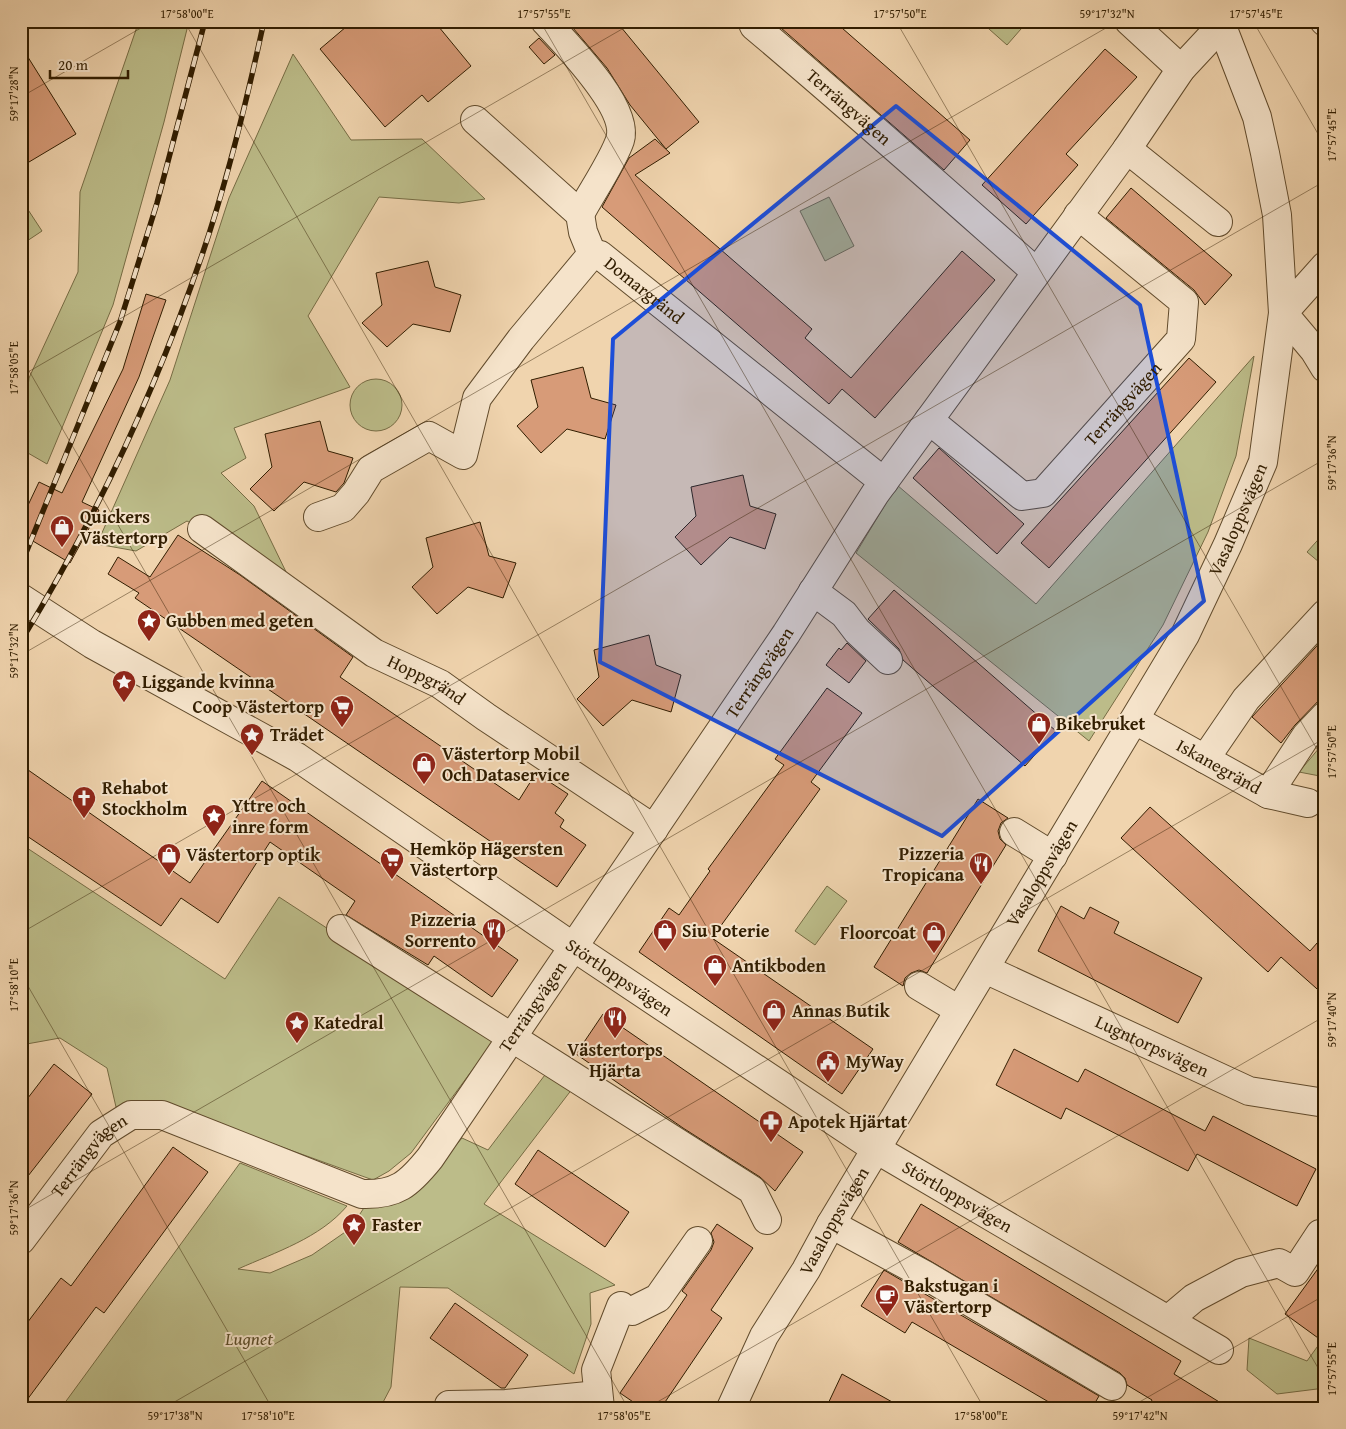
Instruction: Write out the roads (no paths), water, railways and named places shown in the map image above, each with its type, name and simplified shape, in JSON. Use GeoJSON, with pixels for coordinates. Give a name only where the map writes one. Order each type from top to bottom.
{"type":"FeatureCollection","features":[{"type":"Feature","properties":{"kind":"street"},"geometry":{"type":"LineString","coordinates":[[545,21],[600,86],[615,107],[622,125],[620,140],[580,214],[583,232],[592,254]]}},
{"type":"Feature","properties":{"kind":"street","name":"Terrängvägen"},"geometry":{"type":"LineString","coordinates":[[752,21],[754,26],[837,96],[907,160],[956,200],[1036,272]]}},
{"type":"Feature","properties":{"kind":"street"},"geometry":{"type":"LineString","coordinates":[[1129,21],[1181,69]]}},
{"type":"Feature","properties":{"kind":"street","name":"Terrängvägen"},"geometry":{"type":"LineString","coordinates":[[21,1240],[101,1134],[131,1115],[162,1115],[362,1194],[384,1195],[413,1179],[430,1158],[575,948],[884,482],[1127,149],[1181,69],[1221,23]]}},
{"type":"Feature","properties":{"kind":"street","name":"Vasaloppsvägen"},"geometry":{"type":"LineString","coordinates":[[731,1408],[764,1336],[806,1270],[831,1224],[1185,635],[1228,544],[1263,462],[1283,313],[1277,215],[1257,117],[1221,23]]}},
{"type":"Feature","properties":{"kind":"street"},"geometry":{"type":"LineString","coordinates":[[475,120],[580,214]]}},
{"type":"Feature","properties":{"kind":"street"},"geometry":{"type":"LineString","coordinates":[[1127,149],[1218,222]]}},
{"type":"Feature","properties":{"kind":"street","name":"Terrängvägen"},"geometry":{"type":"LineString","coordinates":[[929,420],[1022,496],[1043,493],[1181,339],[1184,302],[1078,215]]}},
{"type":"Feature","properties":{"kind":"street","name":"Domargränd"},"geometry":{"type":"LineString","coordinates":[[318,517],[343,508],[356,493],[371,469],[429,436],[463,455],[477,398],[521,339],[592,254],[600,254],[884,482]]}},
{"type":"Feature","properties":{"kind":"street"},"geometry":{"type":"LineString","coordinates":[[1325,266],[1283,313],[1314,350],[1325,368]]}},
{"type":"Feature","properties":{"kind":"street","name":"Hoppgränd"},"geometry":{"type":"LineString","coordinates":[[202,529],[374,653],[440,684],[486,717],[654,829]]}},
{"type":"Feature","properties":{"kind":"street"},"geometry":{"type":"LineString","coordinates":[[813,591],[844,614],[857,631],[888,660]]}},
{"type":"Feature","properties":{"kind":"street","name":"Störtloppsvägen"},"geometry":{"type":"LineString","coordinates":[[21,598],[92,644],[298,757],[575,948],[876,1149],[1219,1350]]}},
{"type":"Feature","properties":{"kind":"street"},"geometry":{"type":"LineString","coordinates":[[1205,759],[1246,699],[1325,614]]}},
{"type":"Feature","properties":{"kind":"street"},"geometry":{"type":"LineString","coordinates":[[1268,794],[1306,736],[1325,716]]}},
{"type":"Feature","properties":{"kind":"street","name":"Iskanegränd"},"geometry":{"type":"LineString","coordinates":[[1135,720],[1268,794],[1308,803]]}},
{"type":"Feature","properties":{"kind":"street"},"geometry":{"type":"LineString","coordinates":[[1014,832],[1053,856]]}},
{"type":"Feature","properties":{"kind":"street"},"geometry":{"type":"LineString","coordinates":[[341,929],[752,1190],[767,1220]]}},
{"type":"Feature","properties":{"kind":"street","name":"Lugntorpsvägen"},"geometry":{"type":"LineString","coordinates":[[985,968],[1249,1091],[1325,1103]]}},
{"type":"Feature","properties":{"kind":"street"},"geometry":{"type":"LineString","coordinates":[[919,986],[959,1010]]}},
{"type":"Feature","properties":{"kind":"street"},"geometry":{"type":"LineString","coordinates":[[831,1224],[925,1275],[1112,1386]]}},
{"type":"Feature","properties":{"kind":"street"},"geometry":{"type":"LineString","coordinates":[[1168,1319],[1194,1298],[1241,1273],[1279,1264],[1295,1272],[1320,1234]]}},
{"type":"Feature","properties":{"kind":"street"},"geometry":{"type":"LineString","coordinates":[[449,1405],[599,1401],[596,1370],[627,1309],[658,1298],[698,1241]]}},
{"type":"Feature","properties":{"kind":"railway"},"geometry":{"type":"LineString","coordinates":[[21,565],[120,322],[157,203],[205,21]]}},
{"type":"Feature","properties":{"kind":"railway"},"geometry":{"type":"LineString","coordinates":[[21,641],[74,549],[99,501],[165,355],[202,255],[229,168],[264,21]]}},
{"type":"Feature","properties":{"kind":"place","name":"Quickers Västertorp"},"geometry":{"type":"Point","coordinates":[62,548]}},
{"type":"Feature","properties":{"kind":"place","name":"Gubben med geten"},"geometry":{"type":"Point","coordinates":[149,642]}},
{"type":"Feature","properties":{"kind":"place","name":"Liggande kvinna"},"geometry":{"type":"Point","coordinates":[124,703]}},
{"type":"Feature","properties":{"kind":"place","name":"Coop Västertorp"},"geometry":{"type":"Point","coordinates":[342,728]}},
{"type":"Feature","properties":{"kind":"place","name":"Bikebruket"},"geometry":{"type":"Point","coordinates":[1039,745]}},
{"type":"Feature","properties":{"kind":"place","name":"Trädet"},"geometry":{"type":"Point","coordinates":[252,756]}},
{"type":"Feature","properties":{"kind":"place","name":"Västertorp Mobil Och Dataservice"},"geometry":{"type":"Point","coordinates":[424,785]}},
{"type":"Feature","properties":{"kind":"place","name":"Rehabot Stockholm"},"geometry":{"type":"Point","coordinates":[84,819]}},
{"type":"Feature","properties":{"kind":"place","name":"Yttre och inre form"},"geometry":{"type":"Point","coordinates":[214,837]}},
{"type":"Feature","properties":{"kind":"place","name":"Västertorp optik"},"geometry":{"type":"Point","coordinates":[169,876]}},
{"type":"Feature","properties":{"kind":"place","name":"Hemköp Hägersten Västertorp"},"geometry":{"type":"Point","coordinates":[392,880]}},
{"type":"Feature","properties":{"kind":"place","name":"Pizzeria Tropicana"},"geometry":{"type":"Point","coordinates":[981,885]}},
{"type":"Feature","properties":{"kind":"place","name":"Pizzeria Sorrento"},"geometry":{"type":"Point","coordinates":[494,951]}},
{"type":"Feature","properties":{"kind":"place","name":"Siu Poterie"},"geometry":{"type":"Point","coordinates":[665,952]}},
{"type":"Feature","properties":{"kind":"place","name":"Floorcoat"},"geometry":{"type":"Point","coordinates":[934,954]}},
{"type":"Feature","properties":{"kind":"place","name":"Antikboden"},"geometry":{"type":"Point","coordinates":[715,987]}},
{"type":"Feature","properties":{"kind":"place","name":"Annas Butik"},"geometry":{"type":"Point","coordinates":[774,1032]}},
{"type":"Feature","properties":{"kind":"place","name":"Västertorps Hjärta"},"geometry":{"type":"Point","coordinates":[615,1039]}},
{"type":"Feature","properties":{"kind":"place","name":"Katedral"},"geometry":{"type":"Point","coordinates":[297,1044]}},
{"type":"Feature","properties":{"kind":"place","name":"MyWay"},"geometry":{"type":"Point","coordinates":[828,1083]}},
{"type":"Feature","properties":{"kind":"place","name":"Apotek Hjärtat"},"geometry":{"type":"Point","coordinates":[771,1143]}},
{"type":"Feature","properties":{"kind":"place","name":"Faster"},"geometry":{"type":"Point","coordinates":[354,1246]}},
{"type":"Feature","properties":{"kind":"place","name":"Bakstugan i Västertorp"},"geometry":{"type":"Point","coordinates":[887,1317]}},
{"type":"Feature","properties":{"kind":"park label","name":"Lugnet"},"geometry":{"type":"Point","coordinates":[249,1339]}}]}
